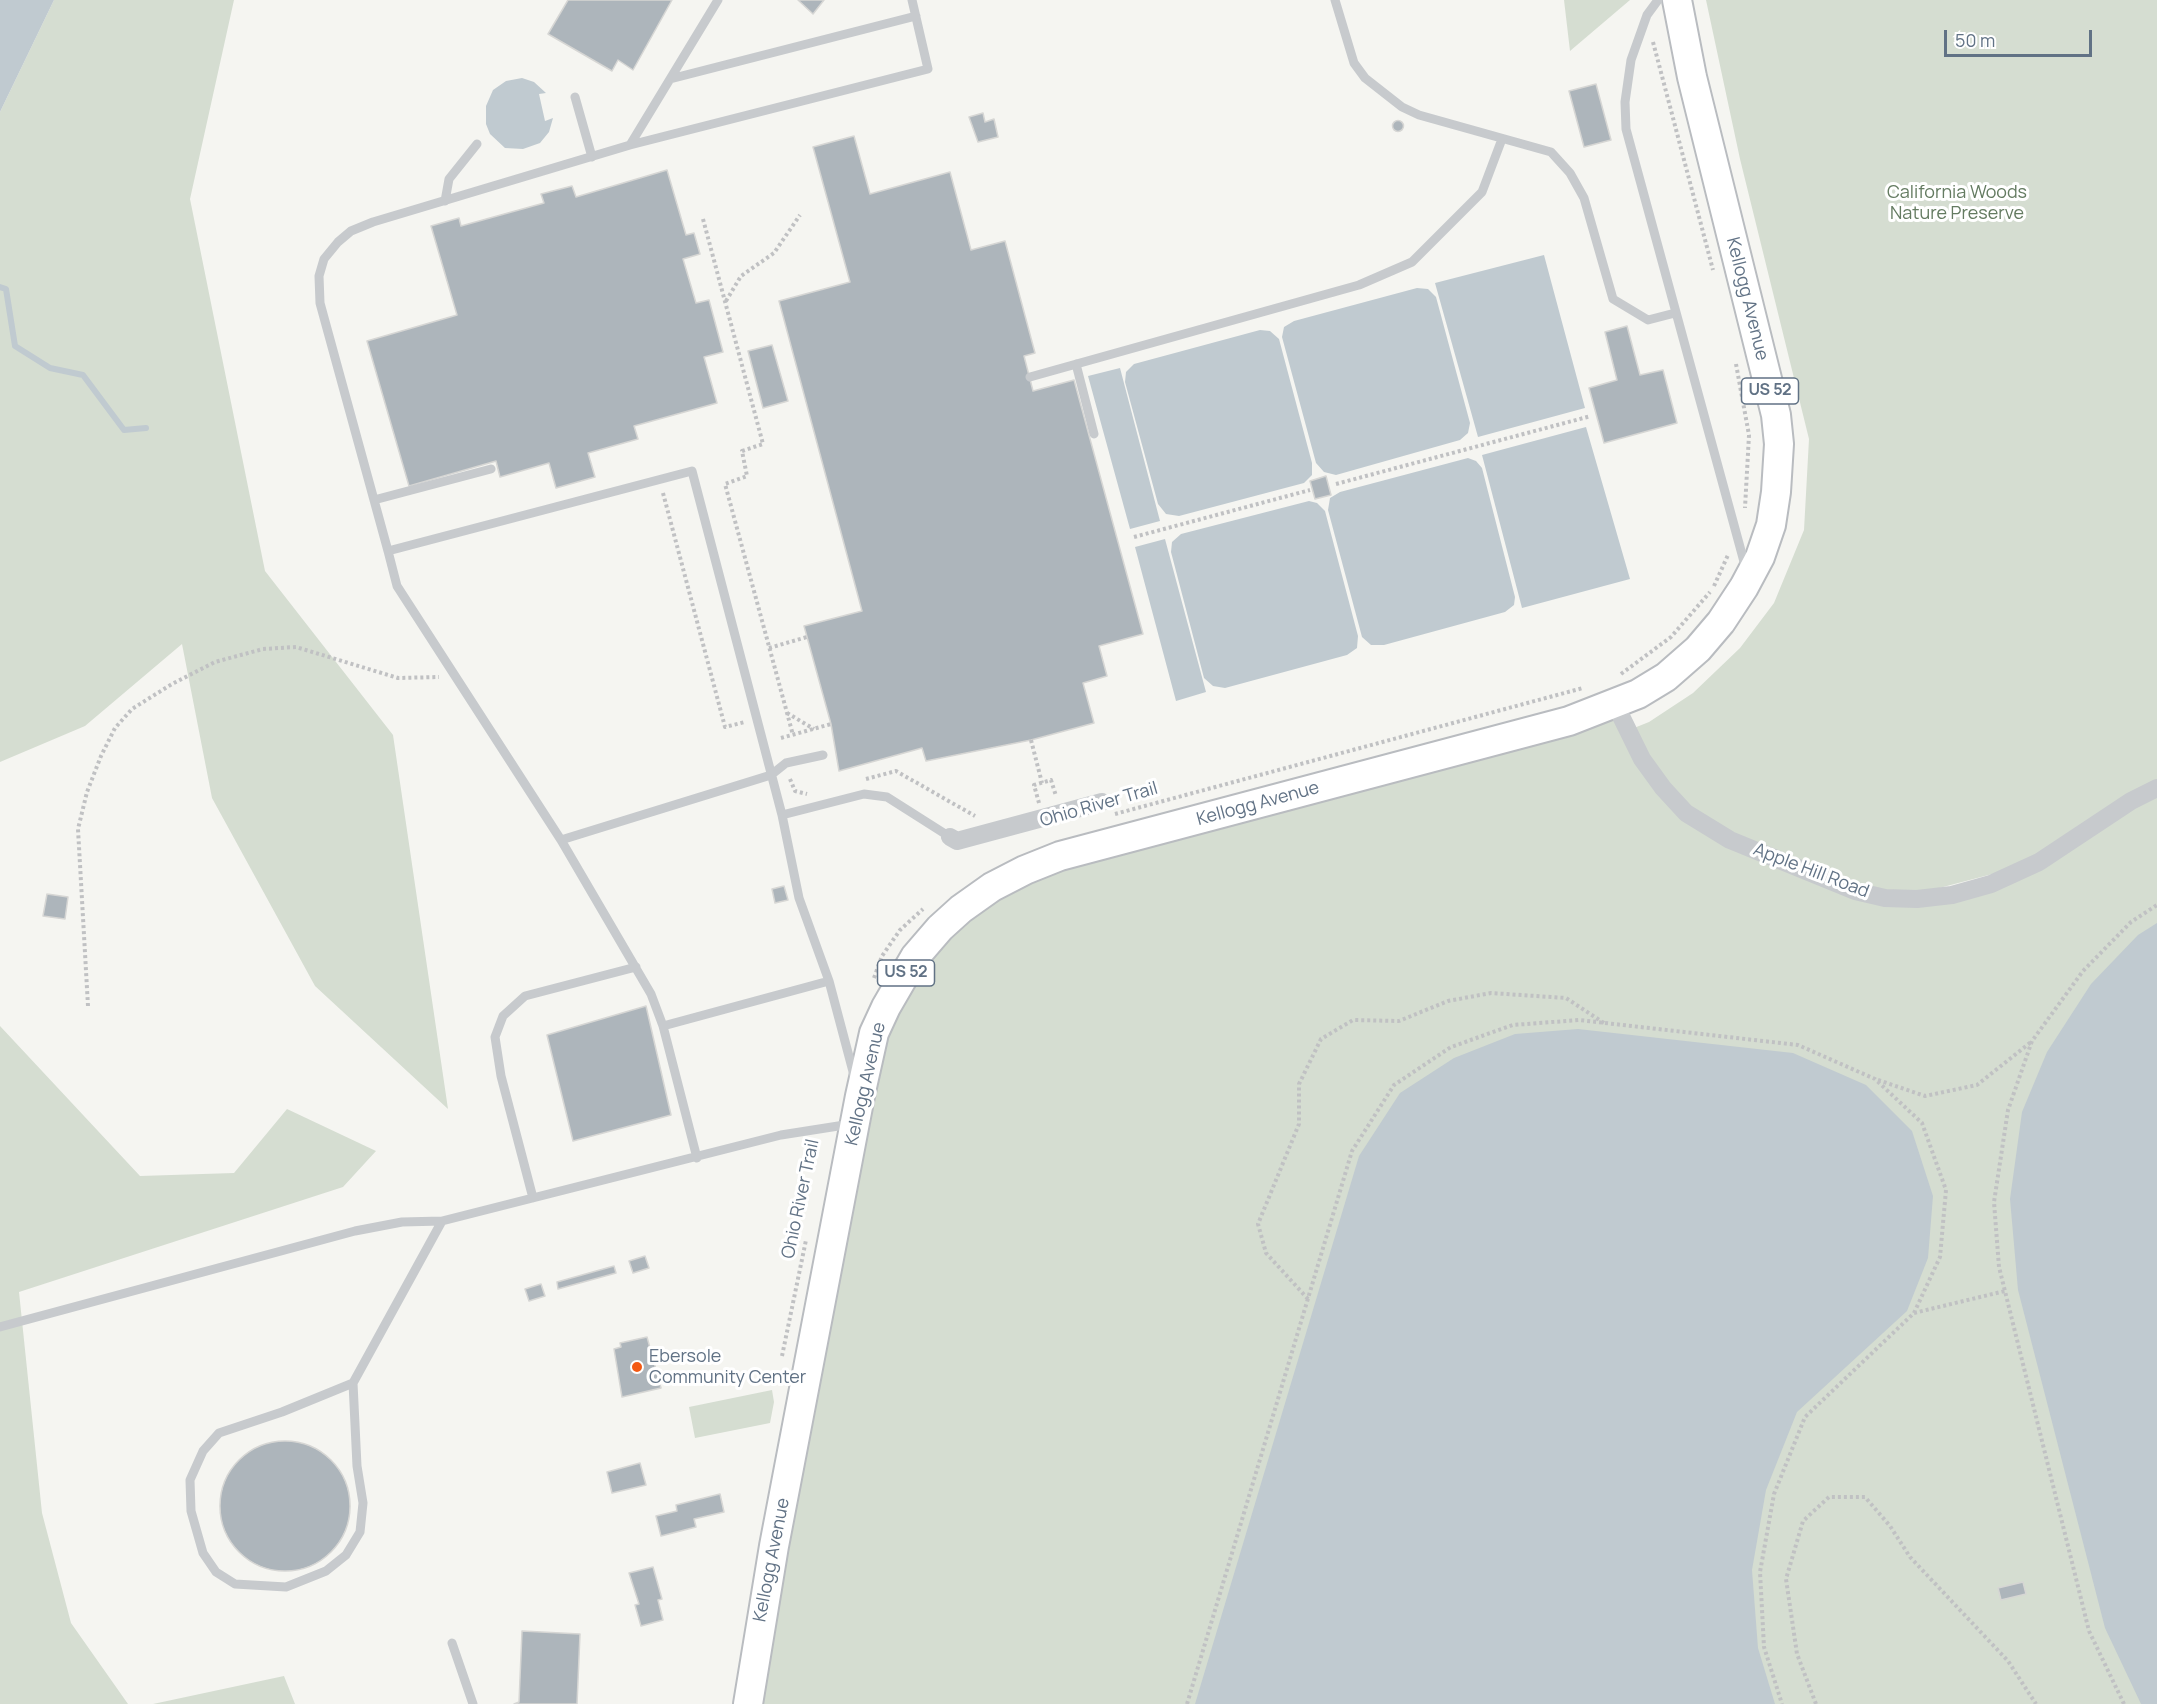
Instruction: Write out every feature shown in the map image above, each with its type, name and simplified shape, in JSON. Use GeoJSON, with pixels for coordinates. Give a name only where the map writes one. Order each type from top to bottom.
{"type":"FeatureCollection","features":[{"type":"Feature","properties":{"kind":"main road","name":"Kellogg Avenue"},"geometry":{"type":"LineString","coordinates":[[748,1704],[774,1546],[857,1110],[874,1034],[886,1007],[915,957],[940,928],[961,909],[992,887],[1060,856],[1569,720],[1615,704],[1638,694],[1666,677],[1698,649],[1721,622],[1749,579],[1760,557],[1770,525],[1776,492],[1779,444],[1776,414],[1692,77],[1677,0]]}},
{"type":"Feature","properties":{"kind":"street","name":"Apple Hill Road"},"geometry":{"type":"LineString","coordinates":[[1615,704],[1642,759],[1663,788],[1694,819],[1730,840],[1855,891],[1885,898],[1917,899],[1952,895],[1991,884],[2039,862],[2131,801],[2157,788]]}},
{"type":"Feature","properties":{"kind":"street"},"geometry":{"type":"LineString","coordinates":[[950,837],[957,841],[1103,809]]}},
{"type":"Feature","properties":{"kind":"lane"},"geometry":{"type":"LineString","coordinates":[[630,145],[718,0]]}},
{"type":"Feature","properties":{"kind":"lane"},"geometry":{"type":"LineString","coordinates":[[697,1158],[663,1026],[651,994],[561,840],[397,586],[320,303],[319,276],[324,258],[351,231],[630,145],[928,69],[912,0]]}},
{"type":"Feature","properties":{"kind":"lane"},"geometry":{"type":"LineString","coordinates":[[1335,0],[1354,63],[1382,92],[1419,115],[1551,152],[1570,173],[1584,198],[1613,299],[1648,320],[1675,313]]}},
{"type":"Feature","properties":{"kind":"lane"},"geometry":{"type":"LineString","coordinates":[[1658,0],[1647,15],[1631,60],[1625,102],[1626,129],[1749,579]]}},
{"type":"Feature","properties":{"kind":"lane"},"geometry":{"type":"LineString","coordinates":[[670,79],[916,16]]}},
{"type":"Feature","properties":{"kind":"lane"},"geometry":{"type":"LineString","coordinates":[[575,97],[592,156]]}},
{"type":"Feature","properties":{"kind":"lane"},"geometry":{"type":"LineString","coordinates":[[1030,377],[1359,285],[1412,262],[1482,192],[1502,139]]}},
{"type":"Feature","properties":{"kind":"lane"},"geometry":{"type":"LineString","coordinates":[[445,201],[448,179],[477,144]]}},
{"type":"Feature","properties":{"kind":"lane"},"geometry":{"type":"LineString","coordinates":[[1076,364],[1094,434]]}},
{"type":"Feature","properties":{"kind":"lane"},"geometry":{"type":"LineString","coordinates":[[374,500],[491,469]]}},
{"type":"Feature","properties":{"kind":"lane"},"geometry":{"type":"LineString","coordinates":[[0,1327],[355,1231],[402,1222],[442,1221],[697,1158],[781,1135],[857,1110],[828,981],[799,898],[782,815],[692,471],[388,551]]}},
{"type":"Feature","properties":{"kind":"lane"},"geometry":{"type":"LineString","coordinates":[[561,840],[771,775],[786,763],[823,755]]}},
{"type":"Feature","properties":{"kind":"lane"},"geometry":{"type":"LineString","coordinates":[[782,815],[864,794],[887,797],[950,837]]}},
{"type":"Feature","properties":{"kind":"lane"},"geometry":{"type":"LineString","coordinates":[[533,1198],[501,1076],[495,1037],[503,1016],[525,996],[636,967]]}},
{"type":"Feature","properties":{"kind":"lane"},"geometry":{"type":"LineString","coordinates":[[663,1026],[828,981]]}},
{"type":"Feature","properties":{"kind":"lane"},"geometry":{"type":"LineString","coordinates":[[353,1383],[282,1412],[219,1433],[203,1451],[190,1480],[191,1511],[203,1553],[216,1572],[235,1584],[286,1587],[326,1571],[346,1555],[360,1532],[363,1503],[357,1466],[353,1383],[442,1221]]}},
{"type":"Feature","properties":{"kind":"lane"},"geometry":{"type":"LineString","coordinates":[[452,1644],[473,1704]]}},
{"type":"Feature","properties":{"kind":"path"},"geometry":{"type":"LineString","coordinates":[[725,302],[741,276],[774,253],[800,215]]}},
{"type":"Feature","properties":{"kind":"path"},"geometry":{"type":"LineString","coordinates":[[703,219],[763,444],[742,451],[747,476],[725,484],[793,735]]}},
{"type":"Feature","properties":{"kind":"path"},"geometry":{"type":"LineString","coordinates":[[1336,484],[1591,416]]}},
{"type":"Feature","properties":{"kind":"path"},"geometry":{"type":"LineString","coordinates":[[659,480],[725,727],[745,722]]}},
{"type":"Feature","properties":{"kind":"path"},"geometry":{"type":"LineString","coordinates":[[1134,537],[1310,490]]}},
{"type":"Feature","properties":{"kind":"path"},"geometry":{"type":"LineString","coordinates":[[769,648],[807,637]]}},
{"type":"Feature","properties":{"kind":"path"},"geometry":{"type":"LineString","coordinates":[[88,1006],[78,830],[87,792],[100,756],[115,728],[132,709],[171,684],[215,662],[263,649],[296,647],[398,678],[455,676]]}},
{"type":"Feature","properties":{"kind":"path","name":"Ohio River Trail"},"geometry":{"type":"LineString","coordinates":[[1103,809],[1586,687]]}},
{"type":"Feature","properties":{"kind":"path"},"geometry":{"type":"LineString","coordinates":[[787,712],[814,729]]}},
{"type":"Feature","properties":{"kind":"path"},"geometry":{"type":"LineString","coordinates":[[781,738],[831,724]]}},
{"type":"Feature","properties":{"kind":"path"},"geometry":{"type":"LineString","coordinates":[[1031,740],[1042,783]]}},
{"type":"Feature","properties":{"kind":"path"},"geometry":{"type":"LineString","coordinates":[[873,981],[882,956],[900,930],[929,904]]}},
{"type":"Feature","properties":{"kind":"path"},"geometry":{"type":"LineString","coordinates":[[1187,1704],[1352,1151],[1394,1085],[1451,1047],[1513,1025],[1580,1020],[1798,1045],[1875,1078],[1925,1096],[1977,1085],[2032,1041],[2083,971],[2131,922],[2157,905]]}},
{"type":"Feature","properties":{"kind":"path"},"geometry":{"type":"LineString","coordinates":[[1308,1299],[1266,1253],[1258,1224],[1299,1124],[1299,1084],[1321,1039],[1353,1020],[1399,1021],[1448,1001],[1491,993],[1566,998],[1605,1023]]}},
{"type":"Feature","properties":{"kind":"path"},"geometry":{"type":"LineString","coordinates":[[2032,1041],[2008,1110],[1994,1202],[1999,1267],[2089,1631],[2124,1704]]}},
{"type":"Feature","properties":{"kind":"path"},"geometry":{"type":"LineString","coordinates":[[1782,1704],[1764,1647],[1760,1572],[1774,1494],[1805,1417],[1914,1313],[1940,1257],[1946,1190],[1922,1123],[1875,1078]]}},
{"type":"Feature","properties":{"kind":"path","name":"Ohio River Trail"},"geometry":{"type":"LineString","coordinates":[[782,1356],[808,1230]]}},
{"type":"Feature","properties":{"kind":"path"},"geometry":{"type":"LineString","coordinates":[[1914,1313],[2005,1292]]}},
{"type":"Feature","properties":{"kind":"path"},"geometry":{"type":"LineString","coordinates":[[1816,1704],[1797,1654],[1786,1579],[1803,1521],[1829,1497],[1865,1497],[1890,1526],[1910,1557],[2008,1661],[2036,1704]]}},
{"type":"Feature","properties":{"kind":"green space"},"geometry":{"type":"Polygon","coordinates":[[[54,0],[234,0],[190,199],[265,571],[393,735],[448,1109],[315,986],[212,798],[182,644],[85,726],[0,762],[0,112],[54,0]]]}},
{"type":"Feature","properties":{"kind":"green space"},"geometry":{"type":"Polygon","coordinates":[[[1564,0],[1630,0],[1570,51],[1564,0]]]}},
{"type":"Feature","properties":{"kind":"green space","name":"California Woods Nature Preserve"},"geometry":{"type":"Polygon","coordinates":[[[1706,0],[2157,0],[2157,1704],[748,1704],[886,1007],[992,887],[1615,704],[1629,730],[1649,722],[1693,693],[1740,648],[1774,603],[1804,530],[1809,439],[1740,159],[1706,0]],[[2038,862],[1905,897],[1917,899],[2038,862]]]}},
{"type":"Feature","properties":{"kind":"green space"},"geometry":{"type":"Polygon","coordinates":[[[0,1026],[140,1176],[234,1173],[287,1109],[376,1151],[343,1187],[19,1292],[42,1513],[71,1623],[128,1704],[0,1704],[0,1026]]]}},
{"type":"Feature","properties":{"kind":"green space"},"geometry":{"type":"Polygon","coordinates":[[[772,1390],[774,1402],[770,1423],[695,1438],[689,1407],[772,1390]]]}},
{"type":"Feature","properties":{"kind":"green space"},"geometry":{"type":"Polygon","coordinates":[[[284,1676],[295,1704],[153,1704],[284,1676]]]}},
{"type":"Feature","properties":{"kind":"shaded area"},"geometry":{"type":"Polygon","coordinates":[[[0,0],[54,0],[0,112],[0,0]]]}},
{"type":"Feature","properties":{"kind":"shaded area"},"geometry":{"type":"Polygon","coordinates":[[[522,78],[534,82],[546,93],[539,94],[545,121],[553,118],[549,132],[540,143],[523,149],[505,148],[490,134],[486,124],[486,106],[493,90],[506,81],[522,78]]]}},
{"type":"Feature","properties":{"kind":"shaded area"},"geometry":{"type":"Polygon","coordinates":[[[1544,255],[1585,408],[1478,437],[1435,283],[1544,255]]]}},
{"type":"Feature","properties":{"kind":"shaded area"},"geometry":{"type":"Polygon","coordinates":[[[1417,288],[1428,289],[1436,297],[1470,423],[1468,433],[1460,440],[1336,475],[1324,472],[1316,463],[1282,337],[1284,327],[1294,321],[1417,288]]]}},
{"type":"Feature","properties":{"kind":"shaded area"},"geometry":{"type":"Polygon","coordinates":[[[1260,330],[1270,331],[1279,339],[1312,463],[1312,475],[1304,483],[1179,516],[1166,514],[1158,504],[1125,382],[1126,372],[1134,364],[1260,330]]]}},
{"type":"Feature","properties":{"kind":"shaded area"},"geometry":{"type":"Polygon","coordinates":[[[1120,368],[1160,521],[1130,529],[1088,376],[1120,368]]]}},
{"type":"Feature","properties":{"kind":"shaded area"},"geometry":{"type":"Polygon","coordinates":[[[1586,427],[1630,579],[1522,608],[1482,455],[1586,427]]]}},
{"type":"Feature","properties":{"kind":"shaded area"},"geometry":{"type":"Polygon","coordinates":[[[1468,458],[1476,461],[1482,468],[1515,597],[1514,605],[1505,612],[1384,645],[1371,645],[1362,637],[1328,510],[1330,498],[1340,492],[1468,458]]]}},
{"type":"Feature","properties":{"kind":"shaded area"},"geometry":{"type":"Polygon","coordinates":[[[1309,501],[1317,503],[1325,511],[1358,636],[1357,648],[1347,655],[1225,688],[1213,686],[1204,678],[1171,552],[1172,542],[1181,534],[1309,501]]]}},
{"type":"Feature","properties":{"kind":"shaded area"},"geometry":{"type":"Polygon","coordinates":[[[1165,539],[1206,692],[1176,701],[1135,547],[1165,539]]]}},
{"type":"Feature","properties":{"kind":"shaded area"},"geometry":{"type":"Polygon","coordinates":[[[2157,923],[2157,1704],[2141,1704],[2105,1628],[2018,1290],[2010,1199],[2022,1112],[2047,1052],[2091,984],[2138,935],[2157,923]]]}},
{"type":"Feature","properties":{"kind":"shaded area"},"geometry":{"type":"Polygon","coordinates":[[[1578,1029],[1793,1053],[1866,1085],[1912,1131],[1933,1196],[1928,1258],[1907,1311],[1797,1412],[1766,1490],[1752,1570],[1758,1648],[1775,1704],[1195,1704],[1359,1156],[1400,1093],[1454,1058],[1515,1034],[1578,1029]]]}},
{"type":"Feature","properties":{"kind":"building"},"geometry":{"type":"Polygon","coordinates":[[[568,0],[672,0],[633,70],[618,60],[612,71],[548,34],[568,0]]]}},
{"type":"Feature","properties":{"kind":"building"},"geometry":{"type":"Polygon","coordinates":[[[798,0],[824,0],[813,14],[798,0]]]}},
{"type":"Feature","properties":{"kind":"building"},"geometry":{"type":"Polygon","coordinates":[[[1596,84],[1611,140],[1584,147],[1569,91],[1596,84]]]}},
{"type":"Feature","properties":{"kind":"building"},"geometry":{"type":"Polygon","coordinates":[[[983,113],[985,122],[994,119],[998,137],[978,142],[969,117],[983,113]]]}},
{"type":"Feature","properties":{"kind":"building"},"geometry":{"type":"Polygon","coordinates":[[[1398,121],[1402,122],[1402,130],[1398,131],[1394,130],[1393,126],[1394,122],[1398,121]]]}},
{"type":"Feature","properties":{"kind":"building"},"geometry":{"type":"Polygon","coordinates":[[[854,136],[870,194],[950,172],[971,250],[1005,241],[1035,353],[1024,356],[1033,391],[1074,380],[1143,634],[1099,646],[1107,676],[1083,683],[1094,723],[1031,740],[926,761],[922,748],[839,771],[831,724],[804,626],[862,611],[779,301],[850,282],[813,147],[854,136]]]}},
{"type":"Feature","properties":{"kind":"building"},"geometry":{"type":"Polygon","coordinates":[[[667,170],[686,235],[694,233],[700,254],[683,259],[696,303],[709,300],[723,352],[704,357],[717,403],[634,426],[638,439],[588,453],[595,477],[556,488],[549,463],[500,477],[496,461],[409,486],[367,341],[457,315],[431,226],[459,218],[461,226],[544,203],[541,194],[572,186],[576,197],[667,170]]]}},
{"type":"Feature","properties":{"kind":"building"},"geometry":{"type":"Polygon","coordinates":[[[1627,326],[1640,375],[1663,370],[1677,423],[1604,443],[1589,388],[1617,380],[1605,332],[1627,326]]]}},
{"type":"Feature","properties":{"kind":"building"},"geometry":{"type":"Polygon","coordinates":[[[772,345],[788,401],[763,408],[748,351],[772,345]]]}},
{"type":"Feature","properties":{"kind":"building"},"geometry":{"type":"Polygon","coordinates":[[[1326,476],[1331,495],[1315,499],[1310,481],[1326,476]]]}},
{"type":"Feature","properties":{"kind":"building"},"geometry":{"type":"Polygon","coordinates":[[[784,886],[788,900],[775,903],[772,889],[784,886]]]}},
{"type":"Feature","properties":{"kind":"building"},"geometry":{"type":"Polygon","coordinates":[[[47,894],[68,897],[65,919],[43,916],[47,894]]]}},
{"type":"Feature","properties":{"kind":"building"},"geometry":{"type":"Polygon","coordinates":[[[646,1006],[671,1115],[573,1141],[547,1035],[646,1006]]]}},
{"type":"Feature","properties":{"kind":"building"},"geometry":{"type":"Polygon","coordinates":[[[645,1256],[649,1268],[633,1273],[629,1261],[645,1256]]]}},
{"type":"Feature","properties":{"kind":"building"},"geometry":{"type":"Polygon","coordinates":[[[614,1266],[616,1273],[558,1289],[557,1282],[614,1266]]]}},
{"type":"Feature","properties":{"kind":"building"},"geometry":{"type":"Polygon","coordinates":[[[541,1284],[545,1296],[529,1301],[525,1289],[541,1284]]]}},
{"type":"Feature","properties":{"kind":"building","name":"Ebersole Community Center"},"geometry":{"type":"Polygon","coordinates":[[[647,1337],[661,1388],[622,1397],[614,1349],[621,1347],[620,1343],[647,1337]]]}},
{"type":"Feature","properties":{"kind":"building"},"geometry":{"type":"Polygon","coordinates":[[[285,1441],[310,1446],[331,1460],[345,1481],[350,1506],[345,1531],[331,1552],[310,1566],[285,1571],[260,1566],[239,1552],[225,1531],[220,1506],[225,1481],[239,1460],[260,1446],[285,1441]]]}},
{"type":"Feature","properties":{"kind":"building"},"geometry":{"type":"Polygon","coordinates":[[[640,1463],[646,1485],[612,1493],[607,1472],[640,1463]]]}},
{"type":"Feature","properties":{"kind":"building"},"geometry":{"type":"Polygon","coordinates":[[[720,1494],[724,1512],[694,1519],[696,1527],[661,1536],[656,1516],[677,1511],[676,1505],[720,1494]]]}},
{"type":"Feature","properties":{"kind":"building"},"geometry":{"type":"Polygon","coordinates":[[[653,1567],[662,1599],[658,1600],[663,1620],[641,1626],[635,1605],[639,1604],[629,1573],[653,1567]]]}},
{"type":"Feature","properties":{"kind":"building"},"geometry":{"type":"Polygon","coordinates":[[[2023,1582],[2026,1594],[2001,1600],[1998,1588],[2023,1582]]]}},
{"type":"Feature","properties":{"kind":"building"},"geometry":{"type":"Polygon","coordinates":[[[522,1631],[580,1634],[577,1704],[514,1704],[519,1702],[522,1631]]]}},
{"type":"Feature","properties":{"kind":"waterway"},"geometry":{"type":"LineString","coordinates":[[0,287],[6,289],[15,346],[50,368],[83,375],[124,430],[146,428]]}},
{"type":"Feature","properties":{"kind":"place","name":"Ebersole Community Center"},"geometry":{"type":"Point","coordinates":[637,1367]}}]}
